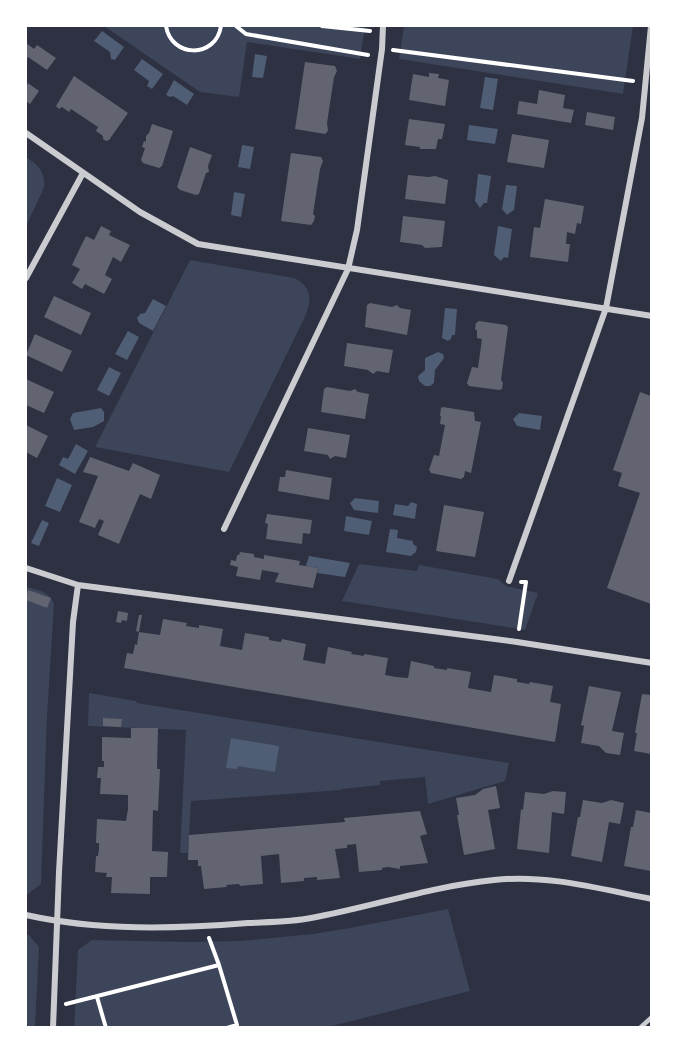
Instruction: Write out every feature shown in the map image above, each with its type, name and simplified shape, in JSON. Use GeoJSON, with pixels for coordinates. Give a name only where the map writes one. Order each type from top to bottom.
{"type":"FeatureCollection","features":[{"type":"Feature","properties":{"kind":"street"},"geometry":{"type":"LineString","coordinates":[[509,580],[606,308],[642,118],[651,26]]}},
{"type":"Feature","properties":{"kind":"street"},"geometry":{"type":"LineString","coordinates":[[224,529],[348,269],[357,230],[383,29]]}},
{"type":"Feature","properties":{"kind":"street"},"geometry":{"type":"LineString","coordinates":[[26,133],[140,212],[198,244],[651,315]]}},
{"type":"Feature","properties":{"kind":"street"},"geometry":{"type":"LineString","coordinates":[[26,278],[83,173]]}},
{"type":"Feature","properties":{"kind":"street"},"geometry":{"type":"LineString","coordinates":[[26,568],[78,585],[517,642],[651,663]]}},
{"type":"Feature","properties":{"kind":"street"},"geometry":{"type":"LineString","coordinates":[[53,1028],[73,622],[78,585]]}},
{"type":"Feature","properties":{"kind":"street"},"geometry":{"type":"LineString","coordinates":[[26,915],[58,922],[206,927],[309,918],[439,889],[495,880],[557,880],[651,899]]}},
{"type":"Feature","properties":{"kind":"lane"},"geometry":{"type":"LineString","coordinates":[[640,1028],[651,1017]]}},
{"type":"Feature","properties":{"kind":"path"},"geometry":{"type":"LineString","coordinates":[[166,26],[169,37],[175,44],[192,51],[210,46],[216,39],[221,26]]}},
{"type":"Feature","properties":{"kind":"path"},"geometry":{"type":"LineString","coordinates":[[236,26],[246,34],[381,58]]}},
{"type":"Feature","properties":{"kind":"path"},"geometry":{"type":"LineString","coordinates":[[322,26],[383,29]]}},
{"type":"Feature","properties":{"kind":"path"},"geometry":{"type":"LineString","coordinates":[[382,49],[645,82]]}},
{"type":"Feature","properties":{"kind":"path"},"geometry":{"type":"LineString","coordinates":[[517,642],[526,582]]}},
{"type":"Feature","properties":{"kind":"path"},"geometry":{"type":"LineString","coordinates":[[206,927],[237,1025],[227,1028]]}},
{"type":"Feature","properties":{"kind":"path"},"geometry":{"type":"LineString","coordinates":[[54,1008],[219,965]]}},
{"type":"Feature","properties":{"kind":"path"},"geometry":{"type":"LineString","coordinates":[[97,997],[106,1028]]}},
{"type":"Feature","properties":{"kind":"shaded area"},"geometry":{"type":"Polygon","coordinates":[[[104,26],[365,26],[360,59],[247,42],[239,97],[200,92],[104,26]]]}},
{"type":"Feature","properties":{"kind":"shaded area"},"geometry":{"type":"Polygon","coordinates":[[[404,26],[633,26],[623,94],[399,59],[404,26]]]}},
{"type":"Feature","properties":{"kind":"shaded area"},"geometry":{"type":"Polygon","coordinates":[[[102,31],[124,47],[115,60],[111,59],[110,52],[94,41],[102,31]]]}},
{"type":"Feature","properties":{"kind":"shaded area"},"geometry":{"type":"Polygon","coordinates":[[[255,54],[267,56],[263,78],[252,77],[255,54]]]}},
{"type":"Feature","properties":{"kind":"shaded area"},"geometry":{"type":"Polygon","coordinates":[[[142,59],[163,74],[152,89],[147,86],[149,81],[134,70],[142,59]]]}},
{"type":"Feature","properties":{"kind":"shaded area"},"geometry":{"type":"Polygon","coordinates":[[[485,77],[498,79],[493,110],[480,108],[485,77]]]}},
{"type":"Feature","properties":{"kind":"shaded area"},"geometry":{"type":"Polygon","coordinates":[[[174,80],[194,94],[187,105],[173,96],[166,95],[174,80]]]}},
{"type":"Feature","properties":{"kind":"shaded area"},"geometry":{"type":"Polygon","coordinates":[[[469,125],[498,129],[495,144],[467,140],[469,125]]]}},
{"type":"Feature","properties":{"kind":"shaded area"},"geometry":{"type":"Polygon","coordinates":[[[242,145],[254,147],[250,169],[238,167],[242,145]]]}},
{"type":"Feature","properties":{"kind":"shaded area"},"geometry":{"type":"Polygon","coordinates":[[[26,157],[40,170],[44,178],[44,188],[26,226],[26,157]]]}},
{"type":"Feature","properties":{"kind":"shaded area"},"geometry":{"type":"Polygon","coordinates":[[[478,174],[491,176],[487,203],[480,208],[475,201],[478,174]]]}},
{"type":"Feature","properties":{"kind":"shaded area"},"geometry":{"type":"Polygon","coordinates":[[[506,185],[517,186],[514,210],[507,215],[502,209],[506,185]]]}},
{"type":"Feature","properties":{"kind":"shaded area"},"geometry":{"type":"Polygon","coordinates":[[[234,192],[245,194],[241,217],[231,215],[234,192]]]}},
{"type":"Feature","properties":{"kind":"shaded area"},"geometry":{"type":"Polygon","coordinates":[[[498,226],[512,229],[508,258],[504,257],[501,261],[494,255],[498,226]]]}},
{"type":"Feature","properties":{"kind":"shaded area"},"geometry":{"type":"Polygon","coordinates":[[[190,260],[294,278],[305,287],[309,297],[308,309],[303,321],[229,472],[95,447],[190,260]]]}},
{"type":"Feature","properties":{"kind":"shaded area"},"geometry":{"type":"Polygon","coordinates":[[[153,299],[166,306],[153,331],[139,323],[137,318],[140,314],[145,313],[153,299]]]}},
{"type":"Feature","properties":{"kind":"shaded area"},"geometry":{"type":"Polygon","coordinates":[[[445,308],[457,309],[455,335],[452,335],[448,341],[442,338],[445,308]]]}},
{"type":"Feature","properties":{"kind":"shaded area"},"geometry":{"type":"Polygon","coordinates":[[[128,331],[139,337],[127,360],[115,354],[128,331]]]}},
{"type":"Feature","properties":{"kind":"shaded area"},"geometry":{"type":"Polygon","coordinates":[[[438,352],[443,354],[444,358],[435,370],[434,383],[425,386],[419,381],[418,376],[425,370],[425,358],[438,352]]]}},
{"type":"Feature","properties":{"kind":"shaded area"},"geometry":{"type":"Polygon","coordinates":[[[109,367],[121,373],[109,396],[97,390],[109,367]]]}},
{"type":"Feature","properties":{"kind":"shaded area"},"geometry":{"type":"Polygon","coordinates":[[[101,408],[104,412],[104,421],[93,427],[74,430],[70,419],[73,413],[101,408]]]}},
{"type":"Feature","properties":{"kind":"shaded area"},"geometry":{"type":"Polygon","coordinates":[[[519,413],[542,416],[540,430],[517,426],[513,419],[519,413]]]}},
{"type":"Feature","properties":{"kind":"shaded area"},"geometry":{"type":"Polygon","coordinates":[[[76,444],[88,451],[75,474],[59,465],[63,457],[68,459],[76,444]]]}},
{"type":"Feature","properties":{"kind":"shaded area"},"geometry":{"type":"Polygon","coordinates":[[[57,478],[72,485],[60,512],[45,506],[57,478]]]}},
{"type":"Feature","properties":{"kind":"shaded area"},"geometry":{"type":"Polygon","coordinates":[[[355,498],[379,501],[378,513],[354,510],[350,503],[355,498]]]}},
{"type":"Feature","properties":{"kind":"shaded area"},"geometry":{"type":"Polygon","coordinates":[[[411,502],[417,504],[415,519],[393,515],[395,504],[408,506],[411,502]]]}},
{"type":"Feature","properties":{"kind":"shaded area"},"geometry":{"type":"Polygon","coordinates":[[[346,516],[372,521],[369,535],[344,531],[346,516]]]}},
{"type":"Feature","properties":{"kind":"shaded area"},"geometry":{"type":"Polygon","coordinates":[[[42,520],[49,523],[39,546],[31,543],[42,520]]]}},
{"type":"Feature","properties":{"kind":"shaded area"},"geometry":{"type":"Polygon","coordinates":[[[390,529],[398,530],[397,538],[413,541],[417,547],[416,552],[411,556],[386,552],[390,529]]]}},
{"type":"Feature","properties":{"kind":"shaded area"},"geometry":{"type":"Polygon","coordinates":[[[309,556],[350,563],[345,577],[317,573],[318,568],[306,566],[309,556]]]}},
{"type":"Feature","properties":{"kind":"shaded area"},"geometry":{"type":"Polygon","coordinates":[[[359,564],[417,571],[419,565],[498,579],[506,586],[538,593],[525,630],[342,601],[359,564]]]}},
{"type":"Feature","properties":{"kind":"shaded area"},"geometry":{"type":"Polygon","coordinates":[[[26,587],[46,594],[54,604],[41,884],[28,894],[26,894],[26,587]]]}},
{"type":"Feature","properties":{"kind":"shaded area"},"geometry":{"type":"Polygon","coordinates":[[[89,693],[137,703],[509,763],[505,781],[428,804],[425,777],[380,781],[380,785],[341,790],[191,801],[188,853],[180,853],[186,730],[88,726],[89,693]]]}},
{"type":"Feature","properties":{"kind":"shaded area"},"geometry":{"type":"Polygon","coordinates":[[[231,738],[279,746],[275,772],[238,766],[237,769],[226,768],[231,738]]]}},
{"type":"Feature","properties":{"kind":"shaded area"},"geometry":{"type":"Polygon","coordinates":[[[448,909],[470,991],[328,1027],[74,1028],[78,950],[92,940],[240,941],[313,934],[448,909]]]}},
{"type":"Feature","properties":{"kind":"shaded area"},"geometry":{"type":"Polygon","coordinates":[[[26,934],[39,947],[35,1027],[26,1027],[26,934]]]}},
{"type":"Feature","properties":{"kind":"building"},"geometry":{"type":"Polygon","coordinates":[[[26,43],[34,49],[37,45],[56,58],[47,70],[28,57],[26,61],[26,43]]]}},
{"type":"Feature","properties":{"kind":"building"},"geometry":{"type":"Polygon","coordinates":[[[305,62],[335,66],[337,71],[334,77],[327,123],[328,131],[325,134],[295,129],[305,62]]]}},
{"type":"Feature","properties":{"kind":"building"},"geometry":{"type":"Polygon","coordinates":[[[429,73],[439,74],[438,78],[449,80],[445,106],[409,100],[413,74],[429,77],[429,73]]]}},
{"type":"Feature","properties":{"kind":"building"},"geometry":{"type":"Polygon","coordinates":[[[74,76],[128,113],[109,140],[103,139],[103,136],[96,131],[98,127],[71,109],[69,112],[56,106],[74,76]]]}},
{"type":"Feature","properties":{"kind":"building"},"geometry":{"type":"Polygon","coordinates":[[[28,83],[39,91],[30,104],[26,101],[28,83]]]}},
{"type":"Feature","properties":{"kind":"building"},"geometry":{"type":"Polygon","coordinates":[[[539,90],[565,95],[563,108],[574,110],[571,123],[517,114],[519,101],[537,104],[539,90]]]}},
{"type":"Feature","properties":{"kind":"building"},"geometry":{"type":"Polygon","coordinates":[[[587,112],[615,117],[613,130],[585,125],[587,112]]]}},
{"type":"Feature","properties":{"kind":"building"},"geometry":{"type":"Polygon","coordinates":[[[409,119],[445,124],[442,139],[438,139],[436,149],[420,149],[420,147],[405,145],[409,119]]]}},
{"type":"Feature","properties":{"kind":"building"},"geometry":{"type":"Polygon","coordinates":[[[152,124],[173,131],[162,166],[159,168],[143,163],[141,160],[145,148],[142,147],[152,124]]]}},
{"type":"Feature","properties":{"kind":"building"},"geometry":{"type":"Polygon","coordinates":[[[512,134],[549,140],[544,168],[507,162],[512,134]]]}},
{"type":"Feature","properties":{"kind":"building"},"geometry":{"type":"Polygon","coordinates":[[[190,147],[212,155],[208,166],[209,172],[206,173],[199,194],[196,195],[177,187],[190,147]]]}},
{"type":"Feature","properties":{"kind":"building"},"geometry":{"type":"Polygon","coordinates":[[[291,153],[321,157],[323,161],[313,214],[315,216],[311,225],[281,221],[291,153]]]}},
{"type":"Feature","properties":{"kind":"building"},"geometry":{"type":"Polygon","coordinates":[[[408,175],[435,176],[448,180],[445,204],[405,199],[408,175]]]}},
{"type":"Feature","properties":{"kind":"building"},"geometry":{"type":"Polygon","coordinates":[[[545,199],[584,206],[581,224],[577,223],[575,234],[567,232],[566,244],[570,244],[568,262],[530,257],[534,227],[540,228],[545,199]]]}},
{"type":"Feature","properties":{"kind":"building"},"geometry":{"type":"Polygon","coordinates":[[[403,216],[445,221],[442,247],[425,248],[422,245],[400,242],[403,216]]]}},
{"type":"Feature","properties":{"kind":"building"},"geometry":{"type":"Polygon","coordinates":[[[101,226],[111,231],[109,235],[130,245],[121,262],[113,257],[105,275],[112,279],[104,294],[85,284],[82,289],[72,283],[80,269],[72,265],[86,236],[94,240],[101,226]]]}},
{"type":"Feature","properties":{"kind":"building"},"geometry":{"type":"Polygon","coordinates":[[[54,296],[91,313],[81,335],[44,317],[54,296]]]}},
{"type":"Feature","properties":{"kind":"building"},"geometry":{"type":"Polygon","coordinates":[[[370,303],[392,307],[397,305],[400,308],[411,310],[407,335],[365,327],[367,305],[370,303]]]}},
{"type":"Feature","properties":{"kind":"building"},"geometry":{"type":"Polygon","coordinates":[[[479,321],[508,327],[501,380],[503,383],[502,389],[499,390],[469,386],[467,383],[472,367],[478,368],[482,339],[477,338],[475,329],[479,321]]]}},
{"type":"Feature","properties":{"kind":"building"},"geometry":{"type":"Polygon","coordinates":[[[35,334],[72,351],[62,372],[26,355],[35,334]]]}},
{"type":"Feature","properties":{"kind":"building"},"geometry":{"type":"Polygon","coordinates":[[[347,343],[393,350],[389,373],[377,371],[373,374],[368,370],[344,366],[347,343]]]}},
{"type":"Feature","properties":{"kind":"building"},"geometry":{"type":"Polygon","coordinates":[[[26,379],[54,392],[44,413],[26,405],[26,379]]]}},
{"type":"Feature","properties":{"kind":"building"},"geometry":{"type":"Polygon","coordinates":[[[327,387],[350,391],[355,389],[358,392],[369,394],[365,419],[321,412],[324,389],[327,387]]]}},
{"type":"Feature","properties":{"kind":"building"},"geometry":{"type":"Polygon","coordinates":[[[640,392],[651,396],[651,604],[607,588],[640,493],[618,486],[622,473],[613,470],[640,392]]]}},
{"type":"Feature","properties":{"kind":"building"},"geometry":{"type":"Polygon","coordinates":[[[443,407],[474,412],[475,421],[481,422],[471,473],[465,471],[461,479],[431,473],[429,470],[434,455],[439,456],[445,425],[440,424],[443,407]]]}},
{"type":"Feature","properties":{"kind":"building"},"geometry":{"type":"Polygon","coordinates":[[[26,425],[48,436],[37,458],[26,452],[26,425]]]}},
{"type":"Feature","properties":{"kind":"building"},"geometry":{"type":"Polygon","coordinates":[[[308,428],[350,435],[346,458],[335,456],[330,459],[328,455],[304,451],[308,428]]]}},
{"type":"Feature","properties":{"kind":"building"},"geometry":{"type":"Polygon","coordinates":[[[90,457],[129,471],[133,463],[160,475],[151,499],[140,494],[119,544],[98,535],[104,521],[99,519],[95,528],[79,522],[98,476],[83,472],[90,457]]]}},
{"type":"Feature","properties":{"kind":"building"},"geometry":{"type":"Polygon","coordinates":[[[286,470],[332,478],[329,500],[278,491],[280,477],[285,477],[286,470]]]}},
{"type":"Feature","properties":{"kind":"building"},"geometry":{"type":"Polygon","coordinates":[[[444,505],[484,512],[475,557],[436,551],[444,505]]]}},
{"type":"Feature","properties":{"kind":"building"},"geometry":{"type":"Polygon","coordinates":[[[267,514],[312,520],[310,534],[303,533],[302,544],[266,539],[267,514]]]}},
{"type":"Feature","properties":{"kind":"building"},"geometry":{"type":"Polygon","coordinates":[[[240,552],[254,554],[254,557],[264,559],[264,555],[300,561],[299,565],[318,568],[313,588],[275,582],[279,573],[262,570],[260,580],[236,576],[238,567],[230,565],[231,560],[236,561],[240,552]]]}},
{"type":"Feature","properties":{"kind":"building"},"geometry":{"type":"Polygon","coordinates":[[[28,590],[51,598],[47,608],[26,600],[28,590]]]}},
{"type":"Feature","properties":{"kind":"building"},"geometry":{"type":"Polygon","coordinates":[[[118,611],[128,613],[127,621],[116,622],[118,611]]]}},
{"type":"Feature","properties":{"kind":"building"},"geometry":{"type":"Polygon","coordinates":[[[139,615],[142,615],[139,632],[136,631],[139,615]]]}},
{"type":"Feature","properties":{"kind":"building"},"geometry":{"type":"Polygon","coordinates":[[[163,619],[187,623],[186,626],[199,628],[199,625],[223,629],[220,646],[242,650],[245,633],[269,637],[269,640],[281,642],[282,639],[306,644],[303,660],[325,664],[328,647],[352,652],[351,654],[388,658],[385,675],[396,677],[408,678],[411,661],[434,666],[434,668],[471,672],[468,688],[479,690],[491,692],[494,675],[517,679],[517,682],[553,686],[550,702],[561,704],[555,742],[124,668],[127,653],[133,654],[135,644],[137,645],[139,632],[160,635],[163,619]]]}},
{"type":"Feature","properties":{"kind":"building"},"geometry":{"type":"Polygon","coordinates":[[[589,686],[621,692],[612,731],[624,733],[620,755],[606,753],[599,746],[581,743],[584,726],[581,725],[589,686]]]}},
{"type":"Feature","properties":{"kind":"building"},"geometry":{"type":"Polygon","coordinates":[[[642,694],[651,695],[651,754],[634,751],[642,694]]]}},
{"type":"Feature","properties":{"kind":"building"},"geometry":{"type":"Polygon","coordinates":[[[103,718],[122,719],[121,727],[103,726],[103,718]]]}},
{"type":"Feature","properties":{"kind":"building"},"geometry":{"type":"Polygon","coordinates":[[[131,728],[158,728],[157,769],[160,769],[158,811],[153,810],[152,851],[168,852],[167,877],[150,877],[150,894],[111,893],[112,877],[106,877],[107,873],[95,872],[99,849],[99,843],[96,843],[97,819],[126,821],[128,809],[128,795],[100,794],[101,778],[97,778],[98,767],[104,767],[102,737],[131,738],[131,728]]]}},
{"type":"Feature","properties":{"kind":"building"},"geometry":{"type":"Polygon","coordinates":[[[496,786],[500,808],[488,810],[495,849],[464,855],[456,798],[475,795],[483,789],[496,786]]]}},
{"type":"Feature","properties":{"kind":"building"},"geometry":{"type":"Polygon","coordinates":[[[553,791],[566,792],[564,814],[552,812],[549,853],[517,849],[525,792],[544,794],[553,791]]]}},
{"type":"Feature","properties":{"kind":"building"},"geometry":{"type":"Polygon","coordinates":[[[583,800],[602,803],[611,800],[624,803],[620,824],[609,822],[602,862],[571,856],[583,800]]]}},
{"type":"Feature","properties":{"kind":"building"},"geometry":{"type":"Polygon","coordinates":[[[636,810],[651,813],[651,871],[624,866],[636,810]]]}},
{"type":"Feature","properties":{"kind":"building"},"geometry":{"type":"Polygon","coordinates":[[[420,811],[427,834],[420,836],[428,863],[400,866],[400,869],[388,867],[382,870],[359,872],[356,844],[347,845],[347,848],[335,849],[340,878],[317,880],[317,877],[304,878],[304,881],[281,883],[279,854],[261,856],[263,884],[226,885],[227,887],[204,889],[198,860],[188,860],[189,835],[345,822],[344,818],[420,811]]]}}]}
